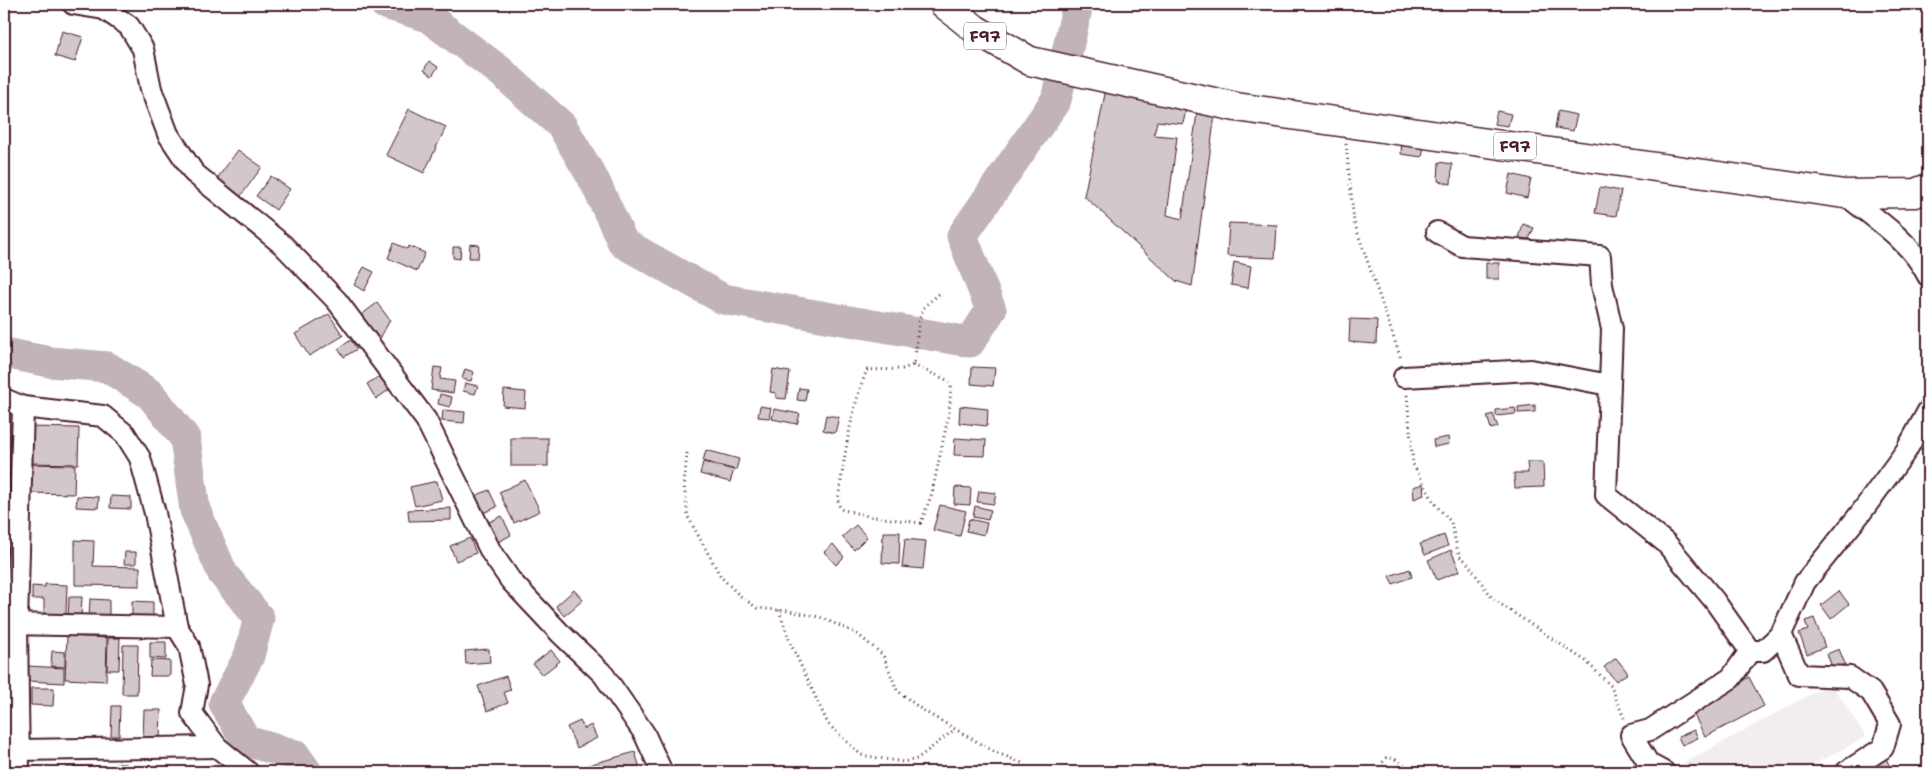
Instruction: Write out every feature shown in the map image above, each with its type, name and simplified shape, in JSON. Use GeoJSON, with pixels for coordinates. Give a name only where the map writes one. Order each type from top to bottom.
{"type":"FeatureCollection","features":[{"type":"Feature","properties":{"kind":"main road","name":"F97"},"geometry":{"type":"LineString","coordinates":[[944,4],[975,30],[1030,61],[1236,107],[1345,121],[1844,194],[1915,193],[1928,188]]}},
{"type":"Feature","properties":{"kind":"street"},"geometry":{"type":"LineString","coordinates":[[73,4],[102,6],[130,26],[143,48],[151,89],[168,134],[194,173],[283,246],[337,301],[426,420],[491,552],[511,581],[560,633],[603,674],[644,733],[662,772]]}},
{"type":"Feature","properties":{"kind":"street"},"geometry":{"type":"LineString","coordinates":[[1844,194],[1892,233],[1922,262],[1928,276]]}},
{"type":"Feature","properties":{"kind":"street"},"geometry":{"type":"LineString","coordinates":[[1437,232],[1462,246],[1600,256],[1602,285],[1612,329],[1606,495],[1666,543],[1714,600],[1750,651]]}},
{"type":"Feature","properties":{"kind":"street"},"geometry":{"type":"LineString","coordinates":[[1404,377],[1531,370],[1609,385]]}},
{"type":"Feature","properties":{"kind":"street"},"geometry":{"type":"LineString","coordinates":[[4,399],[23,407],[103,416],[124,434],[140,458],[152,504],[177,627],[189,646],[197,685],[192,713],[217,747],[248,772]]}},
{"type":"Feature","properties":{"kind":"street"},"geometry":{"type":"LineString","coordinates":[[19,772],[10,624],[23,407]]}},
{"type":"Feature","properties":{"kind":"street"},"geometry":{"type":"LineString","coordinates":[[1750,651],[1763,651],[1781,634],[1805,582],[1860,514],[1906,451],[1928,411]]}},
{"type":"Feature","properties":{"kind":"street"},"geometry":{"type":"LineString","coordinates":[[10,624],[177,627]]}},
{"type":"Feature","properties":{"kind":"street"},"geometry":{"type":"LineString","coordinates":[[1781,634],[1799,674],[1850,677],[1871,692],[1890,724],[1883,748],[1846,772]]}},
{"type":"Feature","properties":{"kind":"street"},"geometry":{"type":"LineString","coordinates":[[1631,735],[1650,730],[1731,678],[1750,651]]}},
{"type":"Feature","properties":{"kind":"street"},"geometry":{"type":"LineString","coordinates":[[1631,735],[1638,760],[1648,772]]}},
{"type":"Feature","properties":{"kind":"street"},"geometry":{"type":"LineString","coordinates":[[1631,735],[1649,764],[1664,772]]}},
{"type":"Feature","properties":{"kind":"street"},"geometry":{"type":"LineString","coordinates":[[18,750],[217,747]]}},
{"type":"Feature","properties":{"kind":"path"},"geometry":{"type":"LineString","coordinates":[[1345,121],[1354,222],[1399,350],[1404,377],[1413,464],[1435,504],[1451,522],[1458,556],[1466,561],[1493,599],[1587,662],[1611,686],[1631,735]]}},
{"type":"Feature","properties":{"kind":"path"},"geometry":{"type":"LineString","coordinates":[[913,365],[916,356],[921,313],[925,306],[941,292]]}},
{"type":"Feature","properties":{"kind":"path"},"geometry":{"type":"LineString","coordinates":[[913,365],[947,380],[951,387],[949,413],[932,493],[921,523],[868,516],[840,509],[838,500],[850,425],[860,386],[867,370],[902,369],[913,365]]}},
{"type":"Feature","properties":{"kind":"path"},"geometry":{"type":"LineString","coordinates":[[687,453],[684,485],[688,517],[702,547],[721,577],[739,595],[757,608],[820,618],[856,633],[883,655],[897,690],[922,710],[995,752],[1022,763]]}},
{"type":"Feature","properties":{"kind":"path"},"geometry":{"type":"LineString","coordinates":[[779,610],[790,642],[828,724],[861,755],[903,762],[918,759],[954,730]]}},
{"type":"Feature","properties":{"kind":"path"},"geometry":{"type":"LineString","coordinates":[[1383,772],[1382,763],[1386,758],[1393,758],[1416,772]]}},
{"type":"Feature","properties":{"kind":"shaded area"},"geometry":{"type":"Polygon","coordinates":[[[1831,683],[1866,737],[1799,772],[1668,772],[1831,683]]]}},
{"type":"Feature","properties":{"kind":"building"},"geometry":{"type":"Polygon","coordinates":[[[62,31],[83,37],[75,62],[55,56],[62,31]]]}},
{"type":"Feature","properties":{"kind":"building"},"geometry":{"type":"Polygon","coordinates":[[[429,61],[438,67],[432,76],[424,70],[429,61]]]}},
{"type":"Feature","properties":{"kind":"building"},"geometry":{"type":"Polygon","coordinates":[[[1106,89],[1187,104],[1183,124],[1157,121],[1154,135],[1177,137],[1167,215],[1182,219],[1198,106],[1216,107],[1192,286],[1176,281],[1084,196],[1106,89]]]}},
{"type":"Feature","properties":{"kind":"building"},"geometry":{"type":"Polygon","coordinates":[[[409,109],[446,127],[424,173],[386,155],[409,109]]]}},
{"type":"Feature","properties":{"kind":"building"},"geometry":{"type":"Polygon","coordinates":[[[1497,111],[1511,114],[1508,126],[1494,124],[1497,111]]]}},
{"type":"Feature","properties":{"kind":"building"},"geometry":{"type":"Polygon","coordinates":[[[1558,111],[1577,115],[1573,131],[1555,128],[1558,111]]]}},
{"type":"Feature","properties":{"kind":"building"},"geometry":{"type":"Polygon","coordinates":[[[1402,138],[1425,141],[1422,157],[1401,154],[1402,138]]]}},
{"type":"Feature","properties":{"kind":"building"},"geometry":{"type":"Polygon","coordinates":[[[238,150],[262,167],[240,197],[216,180],[238,150]]]}},
{"type":"Feature","properties":{"kind":"building"},"geometry":{"type":"Polygon","coordinates":[[[1439,162],[1452,164],[1451,184],[1438,181],[1439,162]]]}},
{"type":"Feature","properties":{"kind":"building"},"geometry":{"type":"Polygon","coordinates":[[[1511,174],[1531,179],[1527,198],[1507,193],[1511,174]]]}},
{"type":"Feature","properties":{"kind":"building"},"geometry":{"type":"Polygon","coordinates":[[[271,176],[290,189],[276,210],[256,196],[271,176]]]}},
{"type":"Feature","properties":{"kind":"building"},"geometry":{"type":"Polygon","coordinates":[[[1600,187],[1621,191],[1616,216],[1595,213],[1600,187]]]}},
{"type":"Feature","properties":{"kind":"building"},"geometry":{"type":"Polygon","coordinates":[[[1229,223],[1277,225],[1275,258],[1227,256],[1229,223]]]}},
{"type":"Feature","properties":{"kind":"building"},"geometry":{"type":"Polygon","coordinates":[[[1523,224],[1534,228],[1529,239],[1519,238],[1523,224]]]}},
{"type":"Feature","properties":{"kind":"building"},"geometry":{"type":"Polygon","coordinates":[[[394,243],[407,249],[409,246],[425,253],[417,271],[388,258],[394,243]]]}},
{"type":"Feature","properties":{"kind":"building"},"geometry":{"type":"Polygon","coordinates":[[[470,244],[479,245],[478,258],[469,258],[470,244]]]}},
{"type":"Feature","properties":{"kind":"building"},"geometry":{"type":"Polygon","coordinates":[[[453,247],[461,247],[460,259],[453,258],[453,247]]]}},
{"type":"Feature","properties":{"kind":"building"},"geometry":{"type":"Polygon","coordinates":[[[1234,262],[1251,266],[1248,288],[1231,285],[1234,262]]]}},
{"type":"Feature","properties":{"kind":"building"},"geometry":{"type":"Polygon","coordinates":[[[1486,263],[1499,263],[1499,279],[1486,279],[1486,263]]]}},
{"type":"Feature","properties":{"kind":"building"},"geometry":{"type":"Polygon","coordinates":[[[364,267],[374,272],[364,291],[354,285],[364,267]]]}},
{"type":"Feature","properties":{"kind":"building"},"geometry":{"type":"Polygon","coordinates":[[[377,303],[390,320],[377,344],[357,318],[377,303]]]}},
{"type":"Feature","properties":{"kind":"building"},"geometry":{"type":"Polygon","coordinates":[[[329,314],[343,336],[309,356],[295,334],[329,314]]]}},
{"type":"Feature","properties":{"kind":"building"},"geometry":{"type":"Polygon","coordinates":[[[1350,319],[1377,320],[1376,344],[1349,342],[1350,319]]]}},
{"type":"Feature","properties":{"kind":"building"},"geometry":{"type":"Polygon","coordinates":[[[351,340],[357,349],[344,357],[338,349],[351,340]]]}},
{"type":"Feature","properties":{"kind":"building"},"geometry":{"type":"Polygon","coordinates":[[[434,367],[442,368],[440,379],[455,381],[453,393],[431,390],[434,367]]]}},
{"type":"Feature","properties":{"kind":"building"},"geometry":{"type":"Polygon","coordinates":[[[972,367],[995,368],[993,386],[971,384],[972,367]]]}},
{"type":"Feature","properties":{"kind":"building"},"geometry":{"type":"Polygon","coordinates":[[[465,369],[474,372],[471,381],[462,379],[465,369]]]}},
{"type":"Feature","properties":{"kind":"building"},"geometry":{"type":"Polygon","coordinates":[[[773,369],[790,372],[786,399],[776,398],[776,393],[770,392],[773,369]]]}},
{"type":"Feature","properties":{"kind":"building"},"geometry":{"type":"Polygon","coordinates":[[[381,375],[390,389],[376,399],[367,384],[381,375]]]}},
{"type":"Feature","properties":{"kind":"building"},"geometry":{"type":"Polygon","coordinates":[[[465,383],[478,386],[475,394],[463,391],[465,383]]]}},
{"type":"Feature","properties":{"kind":"building"},"geometry":{"type":"Polygon","coordinates":[[[799,388],[807,389],[805,401],[797,400],[799,388]]]}},
{"type":"Feature","properties":{"kind":"building"},"geometry":{"type":"Polygon","coordinates":[[[504,390],[526,392],[525,408],[503,406],[504,390]]]}},
{"type":"Feature","properties":{"kind":"building"},"geometry":{"type":"Polygon","coordinates":[[[440,394],[452,397],[450,407],[438,404],[440,394]]]}},
{"type":"Feature","properties":{"kind":"building"},"geometry":{"type":"Polygon","coordinates":[[[1535,405],[1535,412],[1518,413],[1518,407],[1535,405]]]}},
{"type":"Feature","properties":{"kind":"building"},"geometry":{"type":"Polygon","coordinates":[[[760,406],[771,408],[769,418],[758,417],[760,406]]]}},
{"type":"Feature","properties":{"kind":"building"},"geometry":{"type":"Polygon","coordinates":[[[960,406],[988,409],[987,426],[959,423],[960,406]]]}},
{"type":"Feature","properties":{"kind":"building"},"geometry":{"type":"Polygon","coordinates":[[[1515,408],[1516,414],[1496,416],[1496,410],[1515,408]]]}},
{"type":"Feature","properties":{"kind":"building"},"geometry":{"type":"Polygon","coordinates":[[[774,409],[800,414],[797,424],[772,419],[774,409]]]}},
{"type":"Feature","properties":{"kind":"building"},"geometry":{"type":"Polygon","coordinates":[[[443,410],[465,412],[464,423],[442,421],[443,410]]]}},
{"type":"Feature","properties":{"kind":"building"},"geometry":{"type":"Polygon","coordinates":[[[1493,414],[1498,427],[1491,429],[1487,416],[1493,414]]]}},
{"type":"Feature","properties":{"kind":"building"},"geometry":{"type":"Polygon","coordinates":[[[826,415],[839,417],[835,433],[823,430],[826,415]]]}},
{"type":"Feature","properties":{"kind":"building"},"geometry":{"type":"Polygon","coordinates":[[[29,427],[79,428],[78,464],[29,463],[29,427]]]}},
{"type":"Feature","properties":{"kind":"building"},"geometry":{"type":"Polygon","coordinates":[[[1448,437],[1449,444],[1434,447],[1433,440],[1448,437]]]}},
{"type":"Feature","properties":{"kind":"building"},"geometry":{"type":"Polygon","coordinates":[[[511,438],[548,438],[548,466],[511,466],[511,438]]]}},
{"type":"Feature","properties":{"kind":"building"},"geometry":{"type":"Polygon","coordinates":[[[955,438],[986,440],[985,456],[954,455],[955,438]]]}},
{"type":"Feature","properties":{"kind":"building"},"geometry":{"type":"Polygon","coordinates":[[[706,450],[739,459],[736,470],[703,461],[706,450]]]}},
{"type":"Feature","properties":{"kind":"building"},"geometry":{"type":"Polygon","coordinates":[[[4,451],[8,451],[8,483],[4,483],[4,451]]]}},
{"type":"Feature","properties":{"kind":"building"},"geometry":{"type":"Polygon","coordinates":[[[703,462],[734,470],[730,482],[700,474],[703,462]]]}},
{"type":"Feature","properties":{"kind":"building"},"geometry":{"type":"Polygon","coordinates":[[[1527,462],[1543,462],[1544,487],[1515,488],[1514,473],[1528,473],[1527,462]]]}},
{"type":"Feature","properties":{"kind":"building"},"geometry":{"type":"Polygon","coordinates":[[[29,464],[75,465],[74,494],[29,493],[29,464]]]}},
{"type":"Feature","properties":{"kind":"building"},"geometry":{"type":"Polygon","coordinates":[[[525,480],[540,511],[514,523],[499,492],[525,480]]]}},
{"type":"Feature","properties":{"kind":"building"},"geometry":{"type":"Polygon","coordinates":[[[437,481],[442,500],[415,506],[410,487],[437,481]]]}},
{"type":"Feature","properties":{"kind":"building"},"geometry":{"type":"Polygon","coordinates":[[[4,484],[7,484],[6,508],[4,508],[4,484]]]}},
{"type":"Feature","properties":{"kind":"building"},"geometry":{"type":"Polygon","coordinates":[[[1423,484],[1424,495],[1414,499],[1413,487],[1423,484]]]}},
{"type":"Feature","properties":{"kind":"building"},"geometry":{"type":"Polygon","coordinates":[[[955,487],[971,488],[970,505],[954,504],[955,487]]]}},
{"type":"Feature","properties":{"kind":"building"},"geometry":{"type":"Polygon","coordinates":[[[489,490],[497,507],[483,513],[475,496],[489,490]]]}},
{"type":"Feature","properties":{"kind":"building"},"geometry":{"type":"Polygon","coordinates":[[[979,491],[996,493],[994,504],[977,502],[979,491]]]}},
{"type":"Feature","properties":{"kind":"building"},"geometry":{"type":"Polygon","coordinates":[[[77,496],[99,497],[98,508],[76,507],[77,496]]]}},
{"type":"Feature","properties":{"kind":"building"},"geometry":{"type":"Polygon","coordinates":[[[111,496],[131,497],[131,509],[110,508],[111,496]]]}},
{"type":"Feature","properties":{"kind":"building"},"geometry":{"type":"Polygon","coordinates":[[[940,505],[966,511],[960,536],[933,530],[940,505]]]}},
{"type":"Feature","properties":{"kind":"building"},"geometry":{"type":"Polygon","coordinates":[[[975,506],[991,510],[988,520],[973,517],[975,506]]]}},
{"type":"Feature","properties":{"kind":"building"},"geometry":{"type":"Polygon","coordinates":[[[451,508],[451,520],[409,521],[408,510],[451,508]]]}},
{"type":"Feature","properties":{"kind":"building"},"geometry":{"type":"Polygon","coordinates":[[[502,516],[511,535],[498,542],[489,522],[502,516]]]}},
{"type":"Feature","properties":{"kind":"building"},"geometry":{"type":"Polygon","coordinates":[[[969,519],[987,523],[984,535],[966,531],[969,519]]]}},
{"type":"Feature","properties":{"kind":"building"},"geometry":{"type":"Polygon","coordinates":[[[856,525],[867,537],[854,550],[842,537],[856,525]]]}},
{"type":"Feature","properties":{"kind":"building"},"geometry":{"type":"Polygon","coordinates":[[[883,532],[900,532],[899,564],[882,563],[883,532]]]}},
{"type":"Feature","properties":{"kind":"building"},"geometry":{"type":"Polygon","coordinates":[[[1444,535],[1448,546],[1425,555],[1420,544],[1444,535]]]}},
{"type":"Feature","properties":{"kind":"building"},"geometry":{"type":"Polygon","coordinates":[[[470,538],[476,553],[456,561],[450,546],[470,538]]]}},
{"type":"Feature","properties":{"kind":"building"},"geometry":{"type":"Polygon","coordinates":[[[905,539],[926,541],[923,569],[902,567],[905,539]]]}},
{"type":"Feature","properties":{"kind":"building"},"geometry":{"type":"Polygon","coordinates":[[[75,540],[94,541],[93,566],[140,567],[140,586],[75,585],[75,540]]]}},
{"type":"Feature","properties":{"kind":"building"},"geometry":{"type":"Polygon","coordinates":[[[833,544],[844,557],[836,565],[824,552],[833,544]]]}},
{"type":"Feature","properties":{"kind":"building"},"geometry":{"type":"Polygon","coordinates":[[[1451,550],[1460,571],[1437,580],[1428,560],[1451,550]]]}},
{"type":"Feature","properties":{"kind":"building"},"geometry":{"type":"Polygon","coordinates":[[[125,552],[136,552],[136,564],[124,564],[125,552]]]}},
{"type":"Feature","properties":{"kind":"building"},"geometry":{"type":"Polygon","coordinates":[[[4,554],[9,554],[8,578],[4,578],[4,554]]]}},
{"type":"Feature","properties":{"kind":"building"},"geometry":{"type":"Polygon","coordinates":[[[1410,569],[1412,577],[1393,584],[1389,576],[1410,569]]]}},
{"type":"Feature","properties":{"kind":"building"},"geometry":{"type":"Polygon","coordinates":[[[4,580],[9,580],[9,605],[4,605],[4,580]]]}},
{"type":"Feature","properties":{"kind":"building"},"geometry":{"type":"Polygon","coordinates":[[[45,584],[67,585],[66,614],[44,614],[44,599],[32,599],[32,586],[45,587],[45,584]]]}},
{"type":"Feature","properties":{"kind":"building"},"geometry":{"type":"Polygon","coordinates":[[[574,590],[583,600],[564,616],[556,606],[574,590]]]}},
{"type":"Feature","properties":{"kind":"building"},"geometry":{"type":"Polygon","coordinates":[[[1839,591],[1849,604],[1831,619],[1821,605],[1839,591]]]}},
{"type":"Feature","properties":{"kind":"building"},"geometry":{"type":"Polygon","coordinates":[[[69,597],[82,597],[81,620],[68,620],[69,597]]]}},
{"type":"Feature","properties":{"kind":"building"},"geometry":{"type":"Polygon","coordinates":[[[90,599],[109,600],[109,619],[89,619],[90,599]]]}},
{"type":"Feature","properties":{"kind":"building"},"geometry":{"type":"Polygon","coordinates":[[[132,601],[153,602],[153,622],[132,621],[132,601]]]}},
{"type":"Feature","properties":{"kind":"building"},"geometry":{"type":"Polygon","coordinates":[[[1814,618],[1825,647],[1807,654],[1799,633],[1808,630],[1805,621],[1814,618]]]}},
{"type":"Feature","properties":{"kind":"building"},"geometry":{"type":"Polygon","coordinates":[[[67,636],[107,638],[106,681],[65,679],[67,636]]]}},
{"type":"Feature","properties":{"kind":"building"},"geometry":{"type":"Polygon","coordinates":[[[108,638],[120,638],[119,670],[107,670],[108,638]]]}},
{"type":"Feature","properties":{"kind":"building"},"geometry":{"type":"Polygon","coordinates":[[[150,642],[166,642],[166,659],[150,658],[150,642]]]}},
{"type":"Feature","properties":{"kind":"building"},"geometry":{"type":"Polygon","coordinates":[[[123,645],[138,645],[137,694],[122,694],[123,645]]]}},
{"type":"Feature","properties":{"kind":"building"},"geometry":{"type":"Polygon","coordinates":[[[489,649],[490,662],[466,664],[465,651],[489,649]]]}},
{"type":"Feature","properties":{"kind":"building"},"geometry":{"type":"Polygon","coordinates":[[[1839,649],[1845,664],[1833,669],[1827,654],[1839,649]]]}},
{"type":"Feature","properties":{"kind":"building"},"geometry":{"type":"Polygon","coordinates":[[[551,650],[560,661],[542,675],[533,664],[551,650]]]}},
{"type":"Feature","properties":{"kind":"building"},"geometry":{"type":"Polygon","coordinates":[[[52,651],[65,652],[65,667],[51,666],[52,651]]]}},
{"type":"Feature","properties":{"kind":"building"},"geometry":{"type":"Polygon","coordinates":[[[1616,658],[1628,673],[1616,681],[1604,667],[1616,658]]]}},
{"type":"Feature","properties":{"kind":"building"},"geometry":{"type":"Polygon","coordinates":[[[151,660],[170,661],[170,676],[150,676],[151,660]]]}},
{"type":"Feature","properties":{"kind":"building"},"geometry":{"type":"Polygon","coordinates":[[[27,666],[64,668],[64,683],[27,681],[27,666]]]}},
{"type":"Feature","properties":{"kind":"building"},"geometry":{"type":"Polygon","coordinates":[[[506,676],[511,690],[504,692],[508,703],[487,711],[478,686],[506,676]]]}},
{"type":"Feature","properties":{"kind":"building"},"geometry":{"type":"Polygon","coordinates":[[[1749,677],[1764,706],[1705,737],[1690,707],[1749,677]]]}},
{"type":"Feature","properties":{"kind":"building"},"geometry":{"type":"Polygon","coordinates":[[[31,688],[54,688],[53,706],[31,705],[31,688]]]}},
{"type":"Feature","properties":{"kind":"building"},"geometry":{"type":"Polygon","coordinates":[[[112,706],[120,706],[119,736],[111,736],[112,706]]]}},
{"type":"Feature","properties":{"kind":"building"},"geometry":{"type":"Polygon","coordinates":[[[144,710],[161,710],[160,740],[143,740],[144,710]]]}},
{"type":"Feature","properties":{"kind":"building"},"geometry":{"type":"Polygon","coordinates":[[[580,721],[584,729],[591,725],[597,738],[577,748],[567,727],[580,721]]]}},
{"type":"Feature","properties":{"kind":"building"},"geometry":{"type":"Polygon","coordinates":[[[1694,730],[1698,738],[1682,745],[1678,737],[1694,730]]]}},
{"type":"Feature","properties":{"kind":"building"},"geometry":{"type":"Polygon","coordinates":[[[635,752],[641,771],[563,772],[635,752]]]}},
{"type":"Feature","properties":{"kind":"building"},"geometry":{"type":"Polygon","coordinates":[[[1886,758],[1892,772],[1854,772],[1886,758]]]}},
{"type":"Feature","properties":{"kind":"building"},"geometry":{"type":"Polygon","coordinates":[[[116,764],[126,764],[126,772],[116,772],[116,764]]]}},
{"type":"Feature","properties":{"kind":"building"},"geometry":{"type":"Polygon","coordinates":[[[67,767],[83,767],[83,772],[67,772],[67,767]]]}},
{"type":"Feature","properties":{"kind":"waterway"},"geometry":{"type":"LineString","coordinates":[[385,4],[428,17],[500,71],[562,126],[595,182],[623,243],[723,299],[970,342],[991,310],[962,236],[1056,100],[1078,4]]}},
{"type":"Feature","properties":{"kind":"waterway"},"geometry":{"type":"LineString","coordinates":[[4,353],[50,362],[107,367],[150,394],[185,438],[195,510],[223,574],[259,618],[249,656],[224,703],[246,741],[295,755],[307,772]]}}]}
